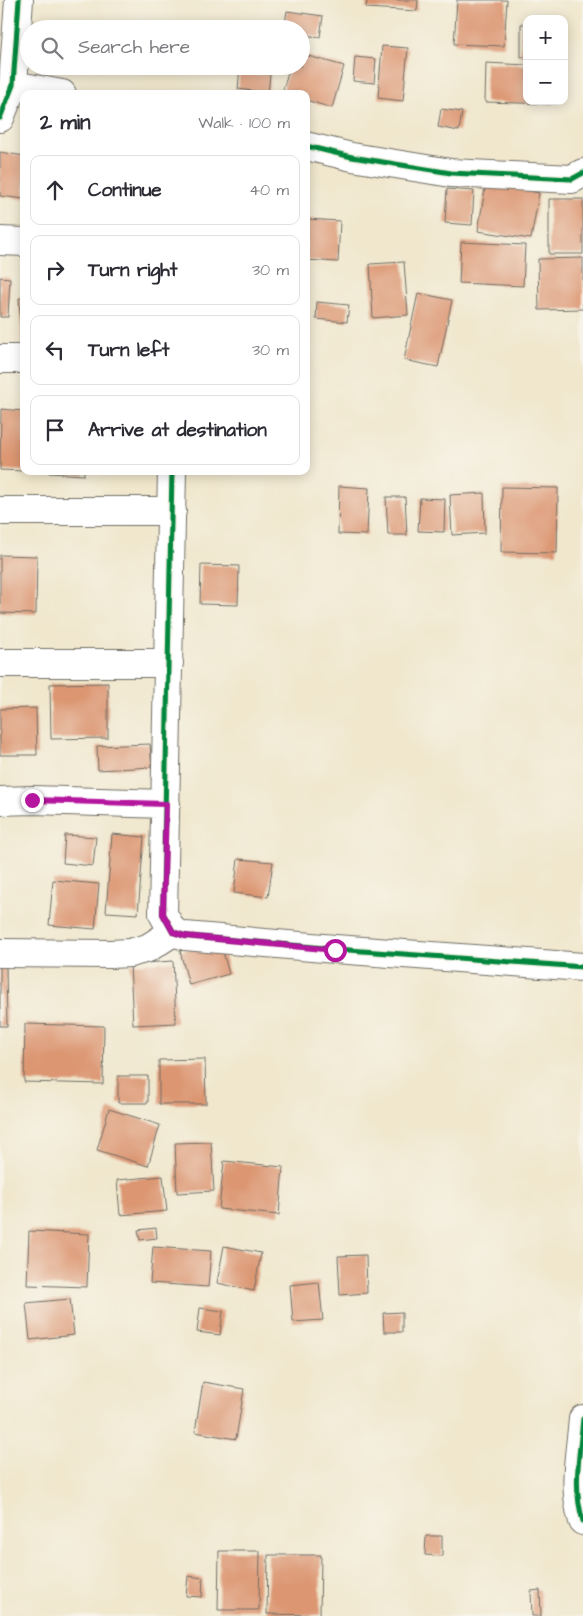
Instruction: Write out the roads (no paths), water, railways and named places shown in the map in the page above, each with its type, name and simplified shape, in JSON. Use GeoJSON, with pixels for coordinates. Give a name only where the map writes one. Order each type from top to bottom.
{"type":"FeatureCollection","features":[{"type":"Feature","properties":{"kind":"street"},"geometry":{"type":"LineString","coordinates":[[0,118],[14,85],[19,0]]}},
{"type":"Feature","properties":{"kind":"street"},"geometry":{"type":"LineString","coordinates":[[14,85],[41,90]]}},
{"type":"Feature","properties":{"kind":"street"},"geometry":{"type":"LineString","coordinates":[[310,147],[352,158],[451,173],[579,178]]}},
{"type":"Feature","properties":{"kind":"street"},"geometry":{"type":"LineString","coordinates":[[0,241],[20,242]]}},
{"type":"Feature","properties":{"kind":"street"},"geometry":{"type":"LineString","coordinates":[[0,359],[20,359]]}},
{"type":"Feature","properties":{"kind":"street"},"geometry":{"type":"LineString","coordinates":[[172,475],[163,914],[173,932],[185,936],[335,950],[583,967]]}},
{"type":"Feature","properties":{"kind":"street"},"geometry":{"type":"LineString","coordinates":[[0,511],[172,511]]}},
{"type":"Feature","properties":{"kind":"street"},"geometry":{"type":"LineString","coordinates":[[0,662],[169,663]]}},
{"type":"Feature","properties":{"kind":"street"},"geometry":{"type":"LineString","coordinates":[[0,801],[32,800],[166,804]]}},
{"type":"Feature","properties":{"kind":"street"},"geometry":{"type":"LineString","coordinates":[[0,953],[130,953],[148,948],[173,932]]}},
{"type":"Feature","properties":{"kind":"street"},"geometry":{"type":"LineString","coordinates":[[583,1419],[577,1474],[578,1504],[583,1520]]}}]}
